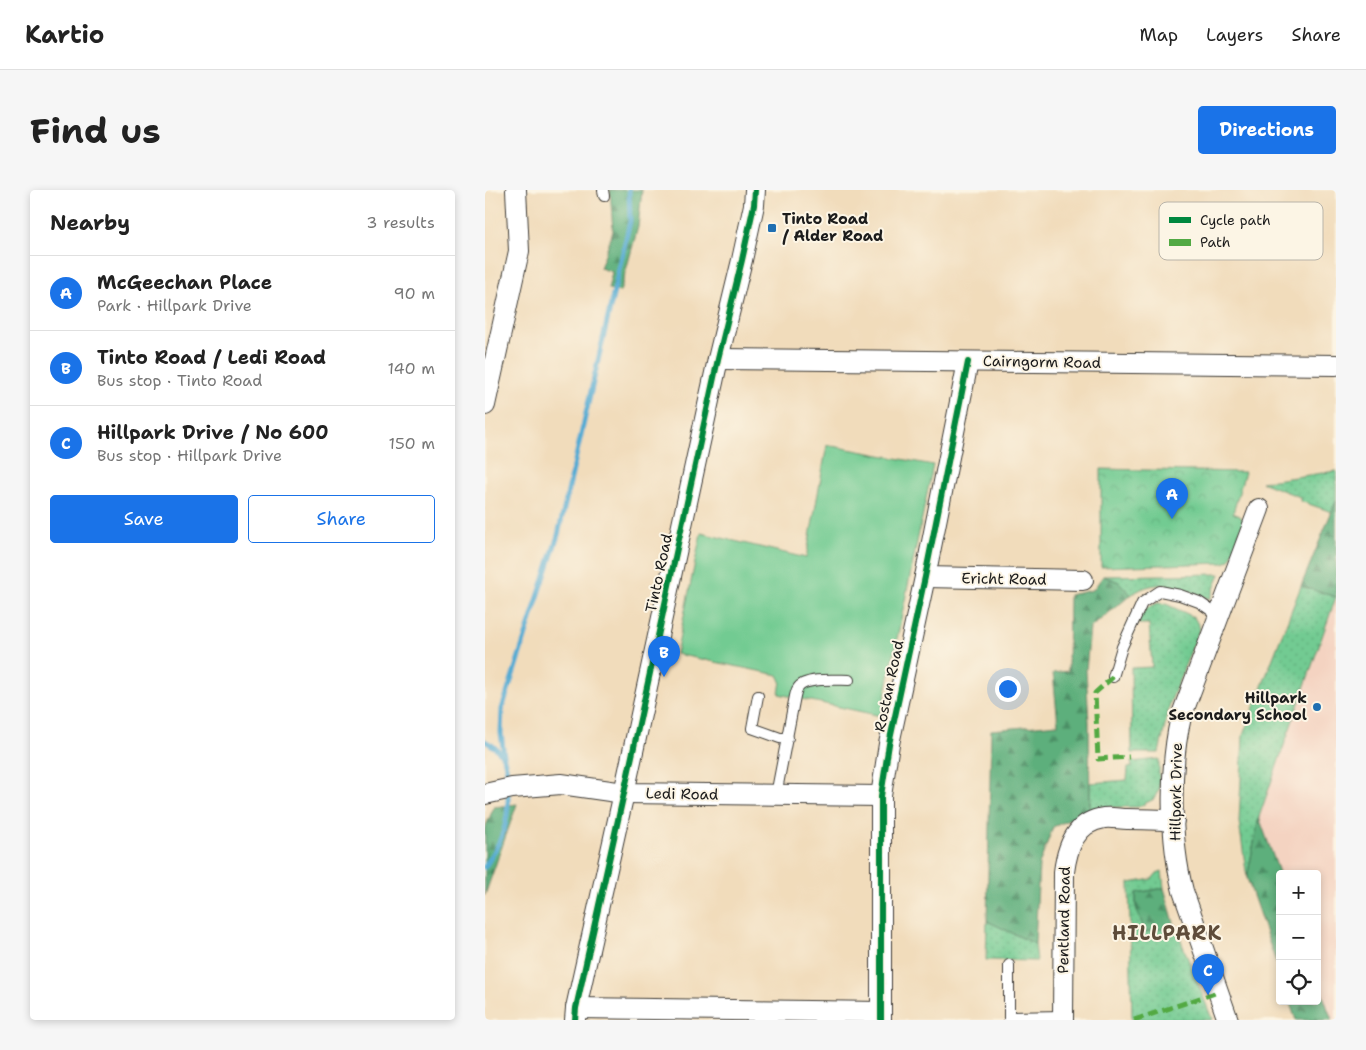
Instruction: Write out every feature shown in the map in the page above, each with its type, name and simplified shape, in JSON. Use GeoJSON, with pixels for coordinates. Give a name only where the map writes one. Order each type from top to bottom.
{"type":"FeatureCollection","features":[{"type":"Feature","properties":{"kind":"street"},"geometry":{"type":"LineString","coordinates":[[485,405],[519,251],[516,190]]}},
{"type":"Feature","properties":{"kind":"street","name":"Tinto Road"},"geometry":{"type":"LineString","coordinates":[[575,1014],[718,359],[742,260],[754,205],[755,190]]}},
{"type":"Feature","properties":{"kind":"street","name":"Cairngorm Road"},"geometry":{"type":"LineString","coordinates":[[718,359],[1336,365]]}},
{"type":"Feature","properties":{"kind":"street","name":"Rostan Road"},"geometry":{"type":"LineString","coordinates":[[881,1016],[881,796],[889,744],[968,362]]}},
{"type":"Feature","properties":{"kind":"street","name":"Hillpark Drive"},"geometry":{"type":"LineString","coordinates":[[1228,1020],[1183,891],[1175,853],[1173,820],[1174,761],[1181,717],[1259,509]]}},
{"type":"Feature","properties":{"kind":"street","name":"Ericht Road"},"geometry":{"type":"LineString","coordinates":[[925,577],[1083,580]]}},
{"type":"Feature","properties":{"kind":"street","name":"Ledi Road"},"geometry":{"type":"LineString","coordinates":[[499,791],[561,784],[624,793],[881,796]]}},
{"type":"Feature","properties":{"kind":"street","name":"Pentland Road"},"geometry":{"type":"LineString","coordinates":[[1063,1018],[1064,872],[1066,855],[1071,843],[1083,827],[1090,822],[1104,818],[1173,820]]}},
{"type":"Feature","properties":{"kind":"street"},"geometry":{"type":"LineString","coordinates":[[575,1014],[881,1016]]}},
{"type":"Feature","properties":{"kind":"lane"},"geometry":{"type":"LineString","coordinates":[[1113,677],[1122,647],[1142,602],[1160,592],[1180,594],[1199,602],[1219,616]]}},
{"type":"Feature","properties":{"kind":"lane"},"geometry":{"type":"LineString","coordinates":[[776,795],[797,688],[813,681],[849,680]]}},
{"type":"Feature","properties":{"kind":"lane"},"geometry":{"type":"LineString","coordinates":[[759,696],[752,728],[780,738],[788,738]]}},
{"type":"Feature","properties":{"kind":"lane"},"geometry":{"type":"LineString","coordinates":[[1009,965],[1009,1018],[1063,1018]]}},
{"type":"Feature","properties":{"kind":"shaded area","name":"Hillpark Secondary School"},"geometry":{"type":"Polygon","coordinates":[[[1336,597],[1336,1020],[1332,1020],[1321,990],[1321,870],[1278,870],[1259,817],[1336,597]]]}},
{"type":"Feature","properties":{"kind":"green space"},"geometry":{"type":"Polygon","coordinates":[[[610,190],[642,190],[638,227],[620,292],[608,289],[612,272],[600,268],[613,231],[610,190]]]}},
{"type":"Feature","properties":{"kind":"green space"},"geometry":{"type":"Polygon","coordinates":[[[827,445],[933,465],[881,716],[779,694],[781,681],[778,675],[676,654],[701,533],[806,558],[827,445]]]}},
{"type":"Feature","properties":{"kind":"green space"},"geometry":{"type":"Polygon","coordinates":[[[1101,469],[1245,472],[1233,513],[1240,516],[1244,521],[1230,560],[1224,563],[1101,567],[1101,469]]]}},
{"type":"Feature","properties":{"kind":"green space"},"geometry":{"type":"Polygon","coordinates":[[[1336,471],[1336,501],[1332,512],[1300,501],[1300,497],[1261,482],[1336,471]]]}},
{"type":"Feature","properties":{"kind":"green space"},"geometry":{"type":"Polygon","coordinates":[[[1336,501],[1336,597],[1301,586],[1336,501]]]}},
{"type":"Feature","properties":{"kind":"green space"},"geometry":{"type":"Polygon","coordinates":[[[1220,574],[1210,599],[1179,588],[1161,585],[1141,589],[1131,595],[1119,582],[1103,576],[1220,574]]]}},
{"type":"Feature","properties":{"kind":"green space"},"geometry":{"type":"Polygon","coordinates":[[[1103,576],[1119,582],[1131,595],[1090,628],[1086,670],[1089,722],[1090,811],[1053,827],[1039,865],[1035,944],[987,921],[991,730],[1058,724],[1053,673],[1068,671],[1069,595],[1093,590],[1103,576]]]}},
{"type":"Feature","properties":{"kind":"green space"},"geometry":{"type":"Polygon","coordinates":[[[1301,586],[1336,597],[1259,817],[1247,878],[1239,822],[1243,735],[1301,586]]]}},
{"type":"Feature","properties":{"kind":"green space"},"geometry":{"type":"Polygon","coordinates":[[[1158,603],[1166,604],[1194,617],[1200,628],[1170,703],[1159,753],[1132,753],[1131,668],[1152,667],[1149,624],[1138,624],[1145,611],[1150,606],[1158,603]]]}},
{"type":"Feature","properties":{"kind":"green space"},"geometry":{"type":"Polygon","coordinates":[[[1159,759],[1159,789],[1154,799],[1138,807],[1102,807],[1090,811],[1090,783],[1127,780],[1128,768],[1132,767],[1131,762],[1159,759]]]}},
{"type":"Feature","properties":{"kind":"green space"},"geometry":{"type":"Polygon","coordinates":[[[517,804],[485,895],[485,828],[494,807],[517,804]]]}},
{"type":"Feature","properties":{"kind":"green space"},"geometry":{"type":"Polygon","coordinates":[[[1259,817],[1278,870],[1276,870],[1276,962],[1247,878],[1259,817]]]}},
{"type":"Feature","properties":{"kind":"green space"},"geometry":{"type":"Polygon","coordinates":[[[1162,871],[1164,888],[1136,893],[1136,907],[1145,931],[1175,926],[1212,1019],[1210,1020],[1132,1020],[1129,883],[1152,879],[1157,873],[1162,871]]]}},
{"type":"Feature","properties":{"kind":"green space"},"geometry":{"type":"Polygon","coordinates":[[[1164,888],[1175,926],[1145,932],[1136,907],[1136,893],[1164,888]]]}},
{"type":"Feature","properties":{"kind":"green space"},"geometry":{"type":"Polygon","coordinates":[[[987,921],[1035,944],[1037,961],[986,960],[987,921]]]}},
{"type":"Feature","properties":{"kind":"green space"},"geometry":{"type":"Polygon","coordinates":[[[1321,990],[1332,1020],[1296,1020],[1290,1005],[1321,1005],[1321,990]]]}},
{"type":"Feature","properties":{"kind":"waterway"},"geometry":{"type":"LineString","coordinates":[[504,756],[501,733],[502,709],[558,535],[630,221],[629,190]]}},
{"type":"Feature","properties":{"kind":"waterway"},"geometry":{"type":"LineString","coordinates":[[485,741],[492,745],[504,759],[508,786]]}},
{"type":"Feature","properties":{"kind":"waterway"},"geometry":{"type":"LineString","coordinates":[[485,867],[503,833],[507,815],[508,794]]}},
{"type":"Feature","properties":{"kind":"marked path"},"geometry":{"type":"LineString","coordinates":[[1113,677],[1095,693],[1098,759],[1129,757]]}},
{"type":"Feature","properties":{"kind":"marked path"},"geometry":{"type":"LineString","coordinates":[[1134,1020],[1218,992]]}},
{"type":"Feature","properties":{"kind":"cycle path"},"geometry":{"type":"LineString","coordinates":[[575,1020],[576,1008],[718,359],[754,205],[755,190]]}},
{"type":"Feature","properties":{"kind":"cycle path"},"geometry":{"type":"LineString","coordinates":[[881,1020],[881,796],[889,744],[968,362]]}},
{"type":"Feature","properties":{"kind":"place","name":"Tinto Road / Alder Road"},"geometry":{"type":"Point","coordinates":[772,228]}},
{"type":"Feature","properties":{"kind":"place","name":"McGeechan Place"},"geometry":{"type":"Point","coordinates":[1172,519]}},
{"type":"Feature","properties":{"kind":"place","name":"Tinto Road / Ledi Road"},"geometry":{"type":"Point","coordinates":[664,677]}},
{"type":"Feature","properties":{"kind":"place","name":"Hillpark Secondary School"},"geometry":{"type":"Point","coordinates":[1317,707]}},
{"type":"Feature","properties":{"kind":"place","name":"Hillpark Drive / No 600"},"geometry":{"type":"Point","coordinates":[1208,995]}},
{"type":"Feature","properties":{"kind":"district","name":"HILLPARK"},"geometry":{"type":"Point","coordinates":[1167,933]}}]}
